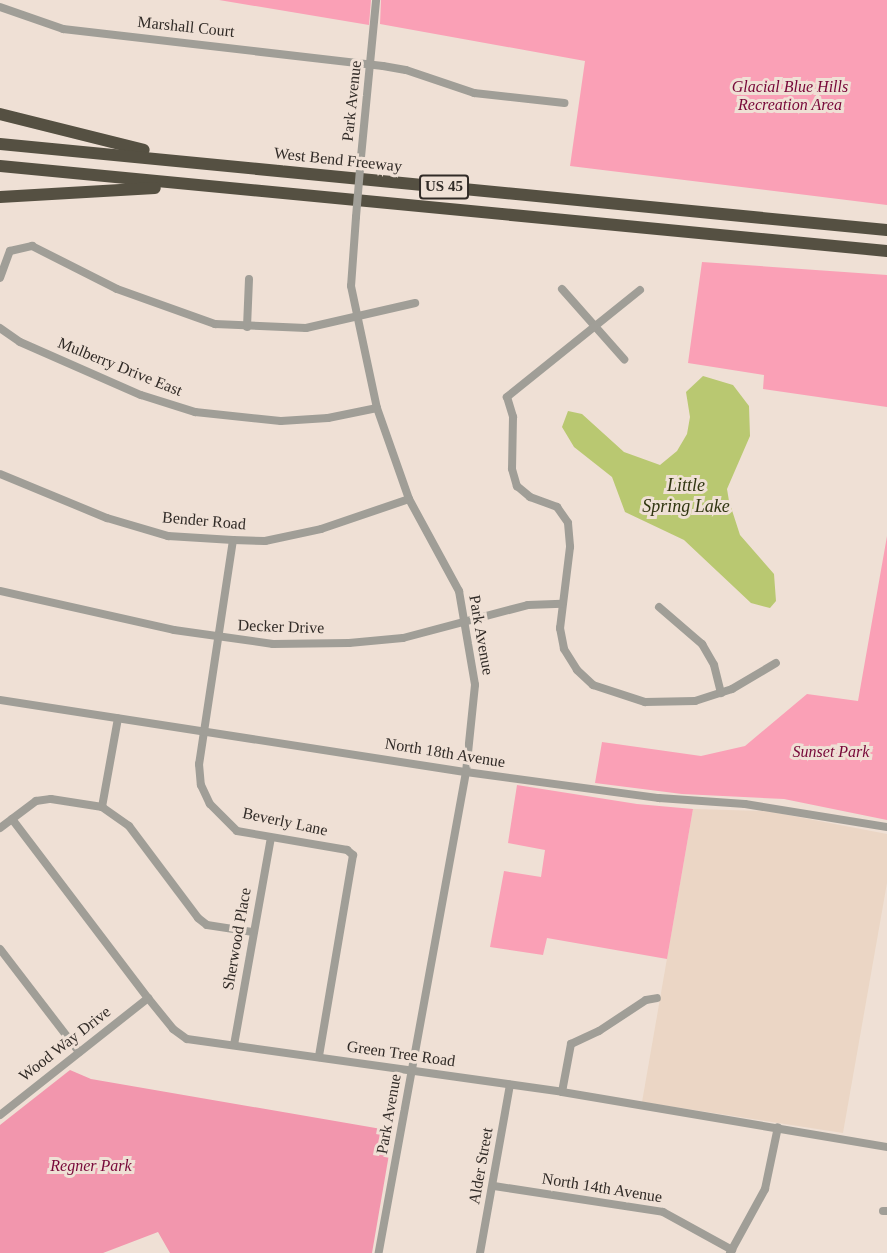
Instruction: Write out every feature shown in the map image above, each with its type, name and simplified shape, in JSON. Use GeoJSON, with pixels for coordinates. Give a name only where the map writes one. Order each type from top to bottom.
{"type":"FeatureCollection","features":[{"type":"Feature","properties":{"kind":"highway"},"geometry":{"type":"LineString","coordinates":[[0,114],[186,161]]}},
{"type":"Feature","properties":{"kind":"highway","name":"West Bend Freeway"},"geometry":{"type":"LineString","coordinates":[[0,144],[887,230]]}},
{"type":"Feature","properties":{"kind":"highway","name":"US 45"},"geometry":{"type":"LineString","coordinates":[[0,166],[887,251]]}},
{"type":"Feature","properties":{"kind":"highway"},"geometry":{"type":"LineString","coordinates":[[0,197],[192,186]]}},
{"type":"Feature","properties":{"kind":"street","name":"Park Avenue"},"geometry":{"type":"LineString","coordinates":[[376,0],[351,286],[377,408],[410,499],[459,591],[466,619],[475,685],[466,772],[379,1253]]}},
{"type":"Feature","properties":{"kind":"street","name":"Marshall Court"},"geometry":{"type":"LineString","coordinates":[[0,7],[63,29],[406,70],[474,93],[564,103]]}},
{"type":"Feature","properties":{"kind":"street"},"geometry":{"type":"LineString","coordinates":[[0,278],[9,251],[21,246],[32,246],[117,289],[215,324],[247,327],[306,328],[415,303]]}},
{"type":"Feature","properties":{"kind":"street"},"geometry":{"type":"LineString","coordinates":[[247,327],[249,279]]}},
{"type":"Feature","properties":{"kind":"street"},"geometry":{"type":"LineString","coordinates":[[562,289],[624,359]]}},
{"type":"Feature","properties":{"kind":"street"},"geometry":{"type":"LineString","coordinates":[[640,290],[507,397],[513,417],[512,469],[518,486],[530,497],[556,507],[568,523],[570,547],[562,604],[564,649],[577,670],[593,685],[645,702],[695,701],[721,693],[776,663]]}},
{"type":"Feature","properties":{"kind":"street","name":"Mulberry Drive East"},"geometry":{"type":"LineString","coordinates":[[0,328],[20,342],[111,381],[195,412],[281,421],[328,418],[377,408]]}},
{"type":"Feature","properties":{"kind":"street","name":"Bender Road"},"geometry":{"type":"LineString","coordinates":[[0,474],[106,518],[168,536],[232,540],[265,541],[321,529],[410,499]]}},
{"type":"Feature","properties":{"kind":"street","name":"Beverly Lane"},"geometry":{"type":"LineString","coordinates":[[232,540],[199,764],[201,785],[210,804],[237,831],[347,850],[353,855],[319,1057]]}},
{"type":"Feature","properties":{"kind":"street","name":"Decker Drive"},"geometry":{"type":"LineString","coordinates":[[0,591],[218,638],[273,644],[349,644],[403,638],[466,619],[528,605],[562,604]]}},
{"type":"Feature","properties":{"kind":"street"},"geometry":{"type":"LineString","coordinates":[[659,607],[702,644],[714,665],[721,693]]}},
{"type":"Feature","properties":{"kind":"street","name":"North 18th Avenue"},"geometry":{"type":"LineString","coordinates":[[0,700],[466,772],[659,798],[745,804],[887,827]]}},
{"type":"Feature","properties":{"kind":"street"},"geometry":{"type":"LineString","coordinates":[[102,807],[118,718]]}},
{"type":"Feature","properties":{"kind":"street"},"geometry":{"type":"LineString","coordinates":[[0,828],[36,801],[51,799],[102,807],[129,826],[198,918],[207,925],[253,932]]}},
{"type":"Feature","properties":{"kind":"street","name":"Green Tree Road"},"geometry":{"type":"LineString","coordinates":[[12,819],[148,998],[173,1029],[187,1039],[562,1092],[887,1144]]}},
{"type":"Feature","properties":{"kind":"street","name":"Sherwood Place"},"geometry":{"type":"LineString","coordinates":[[234,1045],[271,838]]}},
{"type":"Feature","properties":{"kind":"street"},"geometry":{"type":"LineString","coordinates":[[0,949],[79,1052]]}},
{"type":"Feature","properties":{"kind":"street","name":"Wood Way Drive"},"geometry":{"type":"LineString","coordinates":[[0,1114],[148,998]]}},
{"type":"Feature","properties":{"kind":"street"},"geometry":{"type":"LineString","coordinates":[[562,1092],[571,1044],[594,1034],[646,1000],[657,998]]}},
{"type":"Feature","properties":{"kind":"street","name":"Alder Street"},"geometry":{"type":"LineString","coordinates":[[480,1253],[494,1186],[510,1085]]}},
{"type":"Feature","properties":{"kind":"street"},"geometry":{"type":"LineString","coordinates":[[731,1251],[765,1189],[778,1127]]}},
{"type":"Feature","properties":{"kind":"street","name":"North 14th Avenue"},"geometry":{"type":"LineString","coordinates":[[494,1186],[663,1212],[731,1251]]}},
{"type":"Feature","properties":{"kind":"shaded area"},"geometry":{"type":"Polygon","coordinates":[[[693,809],[767,811],[887,834],[887,883],[843,1133],[642,1102],[693,809]]]}},
{"type":"Feature","properties":{"kind":"green space"},"geometry":{"type":"Polygon","coordinates":[[[219,0],[371,0],[369,25],[219,0]]]}},
{"type":"Feature","properties":{"kind":"green space","name":"Glacial Blue Hills Recreation Area"},"geometry":{"type":"Polygon","coordinates":[[[381,0],[887,0],[887,205],[570,166],[585,61],[380,24],[381,0]]]}},
{"type":"Feature","properties":{"kind":"green space"},"geometry":{"type":"Polygon","coordinates":[[[702,262],[887,275],[887,407],[763,389],[764,375],[688,363],[702,262]]]}},
{"type":"Feature","properties":{"kind":"green space","name":"Sunset Park"},"geometry":{"type":"Polygon","coordinates":[[[887,536],[887,820],[784,799],[682,794],[595,783],[602,742],[701,756],[745,746],[807,694],[858,701],[887,536]]]}},
{"type":"Feature","properties":{"kind":"green space"},"geometry":{"type":"Polygon","coordinates":[[[517,785],[637,804],[693,809],[667,959],[547,938],[543,955],[490,947],[504,871],[541,877],[545,850],[508,843],[517,785]]]}},
{"type":"Feature","properties":{"kind":"green space","name":"Regner Park"},"geometry":{"type":"Polygon","coordinates":[[[70,1070],[91,1079],[393,1131],[372,1253],[170,1253],[158,1232],[103,1253],[0,1253],[0,1125],[70,1070]]]}},
{"type":"Feature","properties":{"kind":"water","name":"Little Spring Lake"},"geometry":{"type":"Polygon","coordinates":[[[703,376],[733,385],[749,406],[750,436],[727,489],[740,535],[774,574],[776,601],[770,608],[751,603],[684,540],[625,512],[612,477],[574,447],[562,427],[568,411],[582,414],[624,452],[660,465],[677,451],[687,434],[690,417],[686,392],[703,376]]]}}]}
